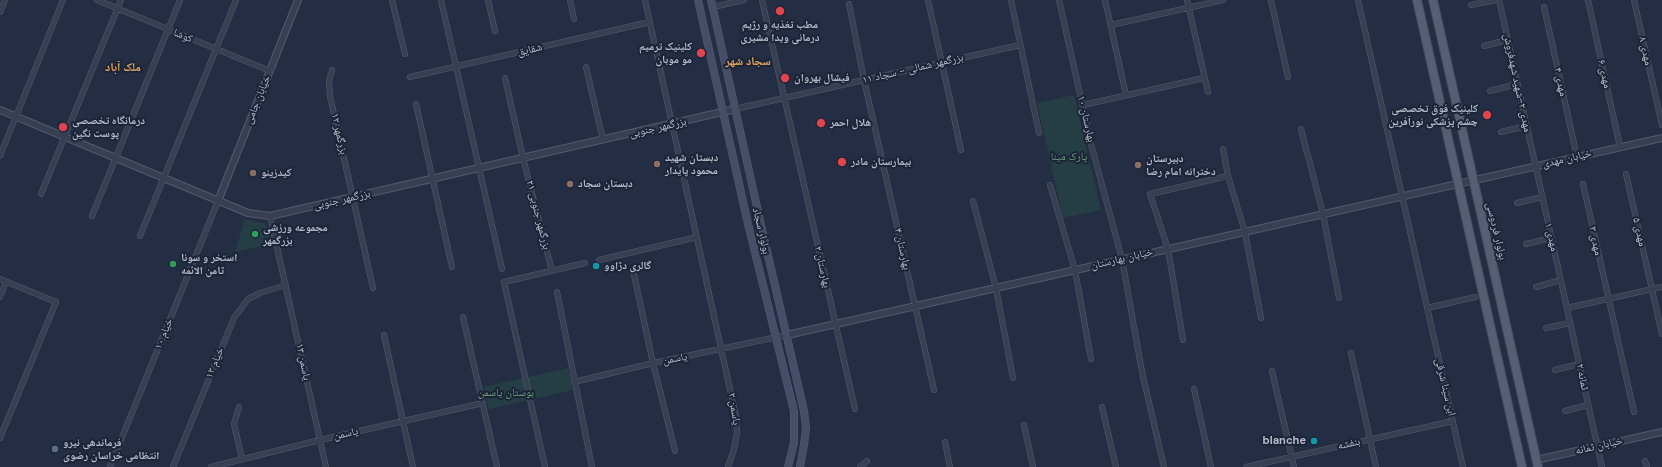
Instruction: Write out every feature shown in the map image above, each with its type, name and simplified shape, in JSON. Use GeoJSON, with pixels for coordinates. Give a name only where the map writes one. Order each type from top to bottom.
{"type":"FeatureCollection","features":[{"type":"Feature","properties":{"kind":"main road","name":"بولوار سجاد"},"geometry":{"type":"LineString","coordinates":[[698,0],[794,411],[794,443],[788,467]]}},
{"type":"Feature","properties":{"kind":"main road"},"geometry":{"type":"LineString","coordinates":[[1417,0],[1522,467]]}},
{"type":"Feature","properties":{"kind":"main road","name":"بولوار فردوسی"},"geometry":{"type":"LineString","coordinates":[[1433,0],[1537,463]]}},
{"type":"Feature","properties":{"kind":"main road","name":"بولوار سجاد"},"geometry":{"type":"LineString","coordinates":[[712,3],[804,411],[806,428],[800,467]]}},
{"type":"Feature","properties":{"kind":"street"},"geometry":{"type":"LineString","coordinates":[[0,12],[5,0]]}},
{"type":"Feature","properties":{"kind":"street"},"geometry":{"type":"LineString","coordinates":[[0,156],[63,0]]}},
{"type":"Feature","properties":{"kind":"street","name":"کوشا"},"geometry":{"type":"LineString","coordinates":[[96,0],[270,71]]}},
{"type":"Feature","properties":{"kind":"street"},"geometry":{"type":"LineString","coordinates":[[41,194],[121,0]]}},
{"type":"Feature","properties":{"kind":"street"},"geometry":{"type":"LineString","coordinates":[[92,216],[180,0]]}},
{"type":"Feature","properties":{"kind":"street"},"geometry":{"type":"LineString","coordinates":[[140,236],[236,0]]}},
{"type":"Feature","properties":{"kind":"street","name":"خیابان جامی"},"geometry":{"type":"LineString","coordinates":[[218,201],[298,0]]}},
{"type":"Feature","properties":{"kind":"street"},"geometry":{"type":"LineString","coordinates":[[392,0],[405,54]]}},
{"type":"Feature","properties":{"kind":"street"},"geometry":{"type":"LineString","coordinates":[[441,0],[502,269]]}},
{"type":"Feature","properties":{"kind":"street"},"geometry":{"type":"LineString","coordinates":[[488,0],[495,31]]}},
{"type":"Feature","properties":{"kind":"street"},"geometry":{"type":"LineString","coordinates":[[570,0],[574,18]]}},
{"type":"Feature","properties":{"kind":"street","name":"یاسمن ۲"},"geometry":{"type":"LineString","coordinates":[[645,0],[723,349],[736,417],[737,433],[728,467]]}},
{"type":"Feature","properties":{"kind":"street"},"geometry":{"type":"LineString","coordinates":[[712,3],[744,0]]}},
{"type":"Feature","properties":{"kind":"street","name":"بهارستان ۲"},"geometry":{"type":"LineString","coordinates":[[762,0],[855,409]]}},
{"type":"Feature","properties":{"kind":"street"},"geometry":{"type":"LineString","coordinates":[[928,0],[961,150]]}},
{"type":"Feature","properties":{"kind":"street"},"geometry":{"type":"LineString","coordinates":[[1010,0],[1039,133]]}},
{"type":"Feature","properties":{"kind":"street","name":"بهارستان ۱۰"},"geometry":{"type":"LineString","coordinates":[[1059,0],[1094,155],[1122,260],[1142,372],[1164,467]]}},
{"type":"Feature","properties":{"kind":"street"},"geometry":{"type":"LineString","coordinates":[[1105,0],[1126,95]]}},
{"type":"Feature","properties":{"kind":"street"},"geometry":{"type":"LineString","coordinates":[[1187,0],[1208,92]]}},
{"type":"Feature","properties":{"kind":"street"},"geometry":{"type":"LineString","coordinates":[[1111,25],[1223,0]]}},
{"type":"Feature","properties":{"kind":"street"},"geometry":{"type":"LineString","coordinates":[[1272,0],[1288,77]]}},
{"type":"Feature","properties":{"kind":"street","name":"ابن سینا شرقی"},"geometry":{"type":"LineString","coordinates":[[1358,0],[1463,467]]}},
{"type":"Feature","properties":{"kind":"street"},"geometry":{"type":"LineString","coordinates":[[1471,5],[1498,0]]}},
{"type":"Feature","properties":{"kind":"street","name":"مهدی ۲-شهید شهدفروش"},"geometry":{"type":"LineString","coordinates":[[1498,0],[1535,166]]}},
{"type":"Feature","properties":{"kind":"street","name":"مهدی ۶"},"geometry":{"type":"LineString","coordinates":[[1588,0],[1620,147]]}},
{"type":"Feature","properties":{"kind":"street","name":"مهدی ۸"},"geometry":{"type":"LineString","coordinates":[[1634,0],[1662,125]]}},
{"type":"Feature","properties":{"kind":"street","name":"بهارستان ۴"},"geometry":{"type":"LineString","coordinates":[[849,4],[864,80],[934,390]]}},
{"type":"Feature","properties":{"kind":"street","name":"مهدی ۴"},"geometry":{"type":"LineString","coordinates":[[1544,7],[1577,157]]}},
{"type":"Feature","properties":{"kind":"street","name":"شقایق"},"geometry":{"type":"LineString","coordinates":[[410,77],[650,22]]}},
{"type":"Feature","properties":{"kind":"street"},"geometry":{"type":"LineString","coordinates":[[1484,46],[1507,40]]}},
{"type":"Feature","properties":{"kind":"street","name":"بزرگمهر شمالی - سجاد ۱۱"},"geometry":{"type":"LineString","coordinates":[[735,109],[1020,45]]}},
{"type":"Feature","properties":{"kind":"street"},"geometry":{"type":"LineString","coordinates":[[586,67],[603,140]]}},
{"type":"Feature","properties":{"kind":"street","name":"بزرگمهر ۱۲"},"geometry":{"type":"LineString","coordinates":[[332,70],[329,81],[330,96],[373,288]]}},
{"type":"Feature","properties":{"kind":"street","name":"بزرگمهر جنوبی ۲۱"},"geometry":{"type":"LineString","coordinates":[[505,78],[523,158],[552,271]]}},
{"type":"Feature","properties":{"kind":"street"},"geometry":{"type":"LineString","coordinates":[[1082,105],[1204,78]]}},
{"type":"Feature","properties":{"kind":"street"},"geometry":{"type":"LineString","coordinates":[[1490,90],[1517,84]]}},
{"type":"Feature","properties":{"kind":"street"},"geometry":{"type":"LineString","coordinates":[[416,104],[452,267]]}},
{"type":"Feature","properties":{"kind":"street","name":"بزرگمهر جنوبی"},"geometry":{"type":"LineString","coordinates":[[0,110],[248,213],[270,216],[735,109]]}},
{"type":"Feature","properties":{"kind":"street"},"geometry":{"type":"LineString","coordinates":[[1501,132],[1526,126]]}},
{"type":"Feature","properties":{"kind":"street"},"geometry":{"type":"LineString","coordinates":[[1301,129],[1323,214],[1339,298]]}},
{"type":"Feature","properties":{"kind":"street","name":"خیابان مهدی"},"geometry":{"type":"LineString","coordinates":[[1458,184],[1662,138]]}},
{"type":"Feature","properties":{"kind":"street"},"geometry":{"type":"LineString","coordinates":[[1223,149],[1228,176],[1245,232],[1261,318]]}},
{"type":"Feature","properties":{"kind":"street","name":"مهدی ۱"},"geometry":{"type":"LineString","coordinates":[[1535,166],[1567,308]]}},
{"type":"Feature","properties":{"kind":"street","name":"مهدی ۵"},"geometry":{"type":"LineString","coordinates":[[1626,174],[1662,334]]}},
{"type":"Feature","properties":{"kind":"street"},"geometry":{"type":"LineString","coordinates":[[1183,340],[1168,249],[1150,194],[1228,176]]}},
{"type":"Feature","properties":{"kind":"street","name":"خیابان بهارستان"},"geometry":{"type":"LineString","coordinates":[[787,335],[1458,184]]}},
{"type":"Feature","properties":{"kind":"street","name":"مهدی ۳"},"geometry":{"type":"LineString","coordinates":[[1583,184],[1634,412]]}},
{"type":"Feature","properties":{"kind":"street"},"geometry":{"type":"LineString","coordinates":[[1050,185],[1075,270],[1091,359]]}},
{"type":"Feature","properties":{"kind":"street"},"geometry":{"type":"LineString","coordinates":[[1517,203],[1542,197]]}},
{"type":"Feature","properties":{"kind":"street","name":"خیام ۱۰"},"geometry":{"type":"LineString","coordinates":[[110,467],[218,201]]}},
{"type":"Feature","properties":{"kind":"street"},"geometry":{"type":"LineString","coordinates":[[973,201],[996,288],[1013,378]]}},
{"type":"Feature","properties":{"kind":"street","name":"یاسمن ۱۳"},"geometry":{"type":"LineString","coordinates":[[270,216],[326,467]]}},
{"type":"Feature","properties":{"kind":"street"},"geometry":{"type":"LineString","coordinates":[[599,260],[697,237]]}},
{"type":"Feature","properties":{"kind":"street"},"geometry":{"type":"LineString","coordinates":[[1526,244],[1551,238]]}},
{"type":"Feature","properties":{"kind":"street"},"geometry":{"type":"LineString","coordinates":[[545,467],[504,282],[585,263]]}},
{"type":"Feature","properties":{"kind":"street"},"geometry":{"type":"LineString","coordinates":[[633,270],[653,363],[675,451]]}},
{"type":"Feature","properties":{"kind":"street"},"geometry":{"type":"LineString","coordinates":[[0,279],[56,302],[0,438]]}},
{"type":"Feature","properties":{"kind":"street"},"geometry":{"type":"LineString","coordinates":[[1536,287],[1561,280]]}},
{"type":"Feature","properties":{"kind":"street"},"geometry":{"type":"LineString","coordinates":[[0,297],[6,282]]}},
{"type":"Feature","properties":{"kind":"street","name":"خیام ۱۲"},"geometry":{"type":"LineString","coordinates":[[173,467],[234,318],[248,299],[260,293],[286,285]]}},
{"type":"Feature","properties":{"kind":"street"},"geometry":{"type":"LineString","coordinates":[[1567,308],[1662,287]]}},
{"type":"Feature","properties":{"kind":"street"},"geometry":{"type":"LineString","coordinates":[[557,292],[592,467]]}},
{"type":"Feature","properties":{"kind":"street"},"geometry":{"type":"LineString","coordinates":[[1427,308],[1475,297]]}},
{"type":"Feature","properties":{"kind":"street","name":"ثمانه ۲"},"geometry":{"type":"LineString","coordinates":[[1567,308],[1602,467]]}},
{"type":"Feature","properties":{"kind":"street"},"geometry":{"type":"LineString","coordinates":[[463,317],[497,467]]}},
{"type":"Feature","properties":{"kind":"street"},"geometry":{"type":"LineString","coordinates":[[1546,328],[1570,323]]}},
{"type":"Feature","properties":{"kind":"street"},"geometry":{"type":"LineString","coordinates":[[384,335],[412,467]]}},
{"type":"Feature","properties":{"kind":"street","name":"یاسمن"},"geometry":{"type":"LineString","coordinates":[[574,382],[653,363],[787,335]]}},
{"type":"Feature","properties":{"kind":"street"},"geometry":{"type":"LineString","coordinates":[[1351,353],[1376,467]]}},
{"type":"Feature","properties":{"kind":"street"},"geometry":{"type":"LineString","coordinates":[[1555,370],[1579,364]]}},
{"type":"Feature","properties":{"kind":"street"},"geometry":{"type":"LineString","coordinates":[[1272,371],[1294,467]]}},
{"type":"Feature","properties":{"kind":"street"},"geometry":{"type":"LineString","coordinates":[[1194,389],[1211,467]]}},
{"type":"Feature","properties":{"kind":"street","name":"یاسمن"},"geometry":{"type":"LineString","coordinates":[[211,467],[229,465],[242,459],[483,403]]}},
{"type":"Feature","properties":{"kind":"street"},"geometry":{"type":"LineString","coordinates":[[1565,411],[1588,405]]}},
{"type":"Feature","properties":{"kind":"street"},"geometry":{"type":"LineString","coordinates":[[239,407],[234,424],[242,459]]}},
{"type":"Feature","properties":{"kind":"street"},"geometry":{"type":"LineString","coordinates":[[1102,407],[1116,467]]}},
{"type":"Feature","properties":{"kind":"street","name":"بنفشه"},"geometry":{"type":"LineString","coordinates":[[1246,467],[1453,421]]}},
{"type":"Feature","properties":{"kind":"street"},"geometry":{"type":"LineString","coordinates":[[1024,425],[1033,467]]}},
{"type":"Feature","properties":{"kind":"street","name":"خیابان ثمانه"},"geometry":{"type":"LineString","coordinates":[[1537,463],[1597,446],[1662,432]]}},
{"type":"Feature","properties":{"kind":"street"},"geometry":{"type":"LineString","coordinates":[[945,442],[950,467]]}},
{"type":"Feature","properties":{"kind":"street"},"geometry":{"type":"LineString","coordinates":[[860,467],[867,461]]}},
{"type":"Feature","properties":{"kind":"green space","name":"پارک مینا"},"geometry":{"type":"Polygon","coordinates":[[[1074,95],[1101,210],[1063,218],[1037,103],[1074,95]]]}},
{"type":"Feature","properties":{"kind":"green space","name":"مجموعه ورزشی بزرگمهر"},"geometry":{"type":"Polygon","coordinates":[[[245,219],[266,224],[272,244],[235,252],[245,219]]]}},
{"type":"Feature","properties":{"kind":"green space","name":"بوستان یاسمن"},"geometry":{"type":"Polygon","coordinates":[[[568,368],[573,390],[489,409],[484,387],[568,368]]]}},
{"type":"Feature","properties":{"kind":"place","name":"مطب تغذیه و رژیم درمانی ویدا مشیری"},"geometry":{"type":"Point","coordinates":[780,11]}},
{"type":"Feature","properties":{"kind":"place","name":"کلینیک ترمیم مو موبان"},"geometry":{"type":"Point","coordinates":[701,53]}},
{"type":"Feature","properties":{"kind":"place","name":"فیشال بهروان"},"geometry":{"type":"Point","coordinates":[785,78]}},
{"type":"Feature","properties":{"kind":"place","name":"کلینیک فوق تخصصی چشم پزشکی نورآفرین"},"geometry":{"type":"Point","coordinates":[1487,115]}},
{"type":"Feature","properties":{"kind":"place","name":"هلال احمر"},"geometry":{"type":"Point","coordinates":[821,123]}},
{"type":"Feature","properties":{"kind":"place","name":"درمانگاه تخصصی پوست نگین"},"geometry":{"type":"Point","coordinates":[63,127]}},
{"type":"Feature","properties":{"kind":"place","name":"بیمارستان مادر"},"geometry":{"type":"Point","coordinates":[842,162]}},
{"type":"Feature","properties":{"kind":"place","name":"دبستان شهید محمود پایدار"},"geometry":{"type":"Point","coordinates":[657,164]}},
{"type":"Feature","properties":{"kind":"place","name":"دبیرستان دخترانه امام رضا"},"geometry":{"type":"Point","coordinates":[1138,165]}},
{"type":"Feature","properties":{"kind":"place","name":"کیدزینو"},"geometry":{"type":"Point","coordinates":[253,173]}},
{"type":"Feature","properties":{"kind":"place","name":"دبستان سجاد"},"geometry":{"type":"Point","coordinates":[570,184]}},
{"type":"Feature","properties":{"kind":"place","name":"مجموعه ورزشی بزرگمهر"},"geometry":{"type":"Point","coordinates":[255,234]}},
{"type":"Feature","properties":{"kind":"place","name":"استخر و سونا ثامن الائمه"},"geometry":{"type":"Point","coordinates":[173,264]}},
{"type":"Feature","properties":{"kind":"place","name":"گالری دژاوو"},"geometry":{"type":"Point","coordinates":[596,266]}},
{"type":"Feature","properties":{"kind":"place","name":"blanche"},"geometry":{"type":"Point","coordinates":[1314,441]}},
{"type":"Feature","properties":{"kind":"place","name":"فرماندهی نیرو انتظامی خراسان رضوی"},"geometry":{"type":"Point","coordinates":[55,449]}},
{"type":"Feature","properties":{"kind":"district","name":"سجاد شهر"},"geometry":{"type":"Point","coordinates":[748,62]}},
{"type":"Feature","properties":{"kind":"district","name":"ملک آباد"},"geometry":{"type":"Point","coordinates":[123,68]}}]}
